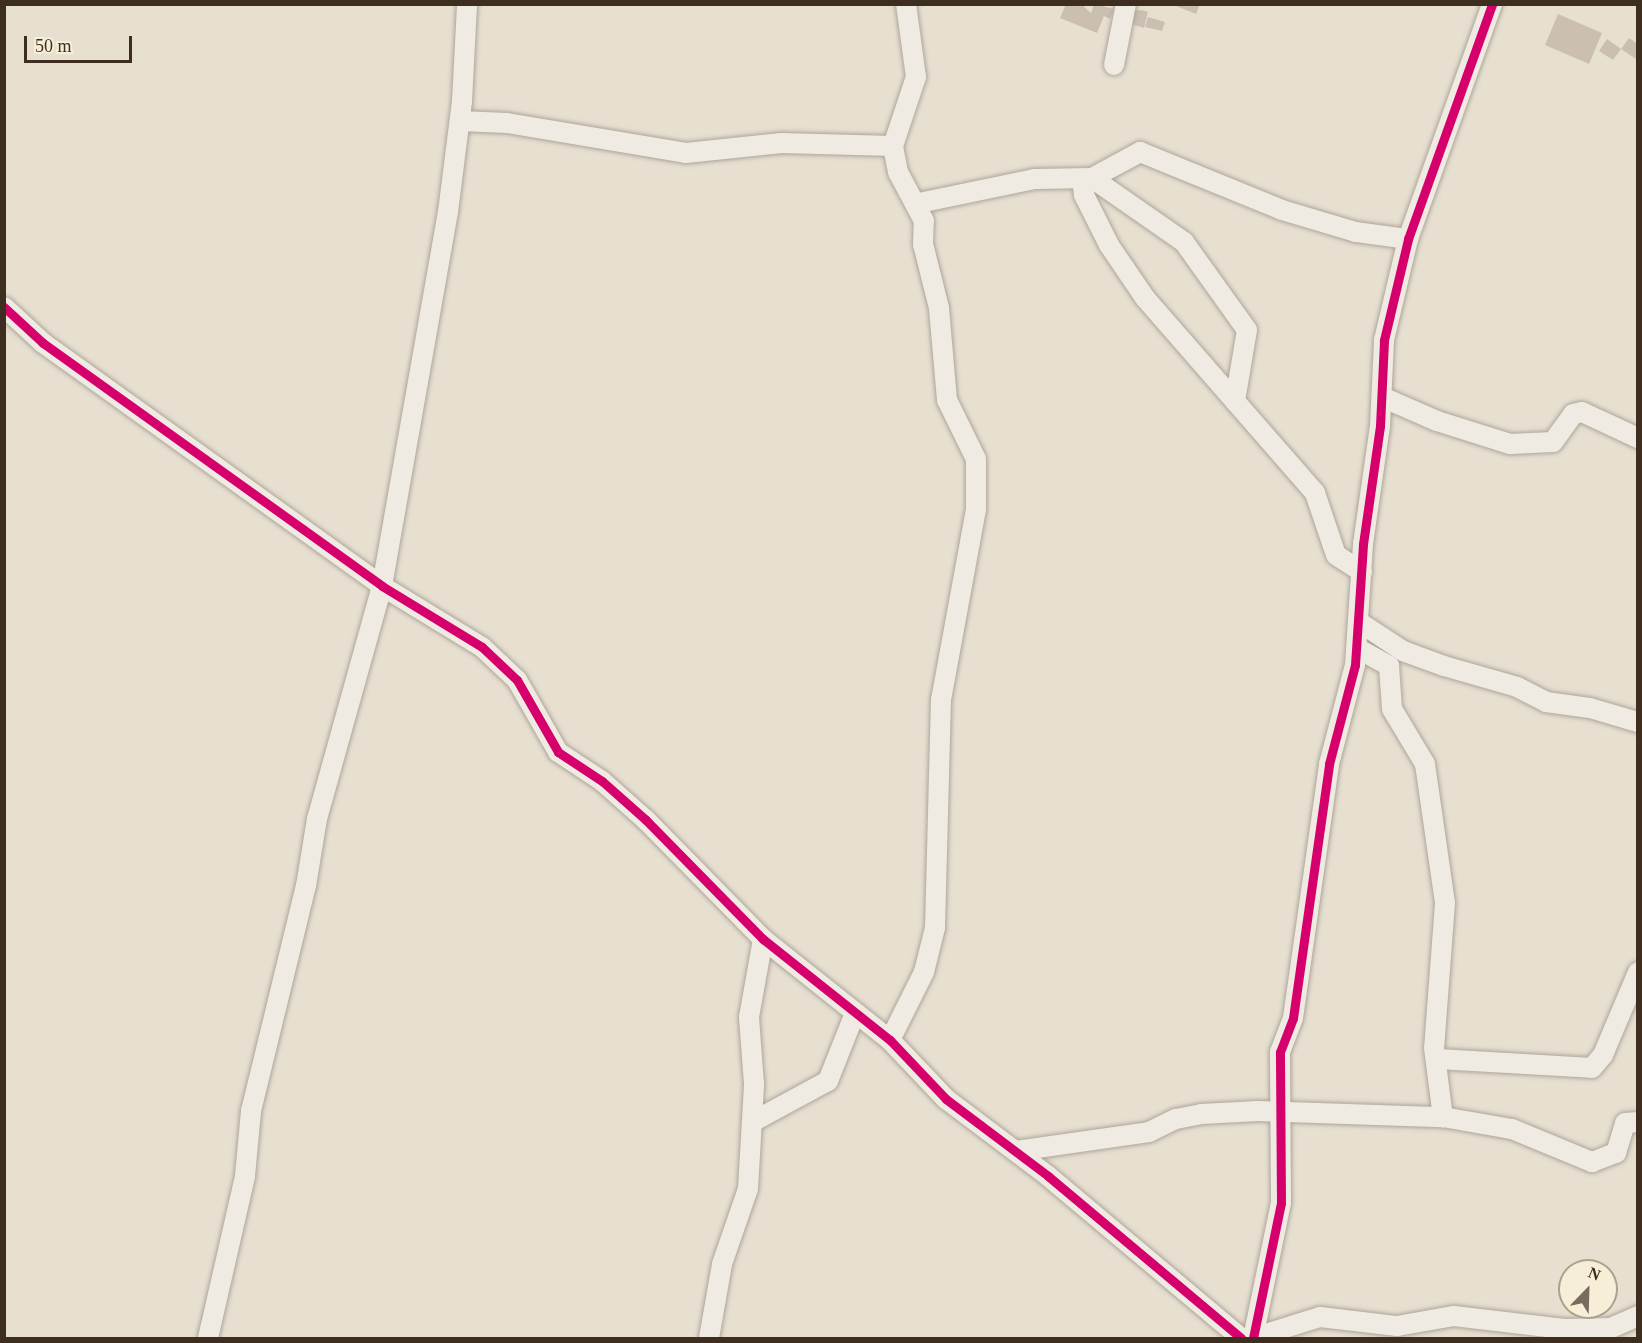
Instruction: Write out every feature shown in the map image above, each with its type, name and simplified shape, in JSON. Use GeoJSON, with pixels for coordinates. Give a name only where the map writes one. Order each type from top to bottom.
{"type":"FeatureCollection","features":[{"type":"Feature","properties":{"kind":"street"},"geometry":{"type":"LineString","coordinates":[[208,1338],[245,1176],[251,1111],[306,886],[317,819],[382,586],[448,212],[459,121],[467,4]]}},
{"type":"Feature","properties":{"kind":"street"},"geometry":{"type":"LineString","coordinates":[[890,1040],[924,972],[935,928],[941,700],[976,509],[976,459],[947,400],[939,308],[927,265],[919,203],[898,172],[893,146],[916,77],[906,4]]}},
{"type":"Feature","properties":{"kind":"street"},"geometry":{"type":"LineString","coordinates":[[1113,65],[1126,4]]}},
{"type":"Feature","properties":{"kind":"street"},"geometry":{"type":"LineString","coordinates":[[1248,1338],[1281,1203],[1283,1115],[1280,1052],[1293,1018],[1329,764],[1345,717],[1357,648],[1362,572],[1382,397],[1384,340],[1408,239],[1492,4]]}},
{"type":"Feature","properties":{"kind":"street"},"geometry":{"type":"LineString","coordinates":[[459,121],[507,123],[686,153],[781,143],[893,146]]}},
{"type":"Feature","properties":{"kind":"street"},"geometry":{"type":"LineString","coordinates":[[919,203],[1035,179],[1087,179],[1134,152],[1146,152],[1282,210],[1356,232],[1408,239]]}},
{"type":"Feature","properties":{"kind":"street"},"geometry":{"type":"LineString","coordinates":[[1087,179],[1084,195],[1109,245],[1145,298],[1315,493],[1336,555],[1362,572]]}},
{"type":"Feature","properties":{"kind":"street"},"geometry":{"type":"LineString","coordinates":[[1087,179],[1184,242],[1247,330],[1235,400]]}},
{"type":"Feature","properties":{"kind":"street"},"geometry":{"type":"LineString","coordinates":[[4,307],[43,343],[382,586],[482,647],[503,667],[531,701],[544,735],[558,752],[602,781],[646,820],[764,939],[890,1040],[946,1099],[1016,1151],[1248,1338]]}},
{"type":"Feature","properties":{"kind":"street"},"geometry":{"type":"LineString","coordinates":[[1382,397],[1437,421],[1510,444],[1552,442],[1573,414],[1582,412],[1638,438]]}},
{"type":"Feature","properties":{"kind":"street"},"geometry":{"type":"LineString","coordinates":[[1359,622],[1403,651],[1517,687],[1546,702],[1590,708],[1638,722]]}},
{"type":"Feature","properties":{"kind":"street"},"geometry":{"type":"LineString","coordinates":[[1357,648],[1389,666]]}},
{"type":"Feature","properties":{"kind":"street"},"geometry":{"type":"LineString","coordinates":[[1403,651],[1389,666],[1392,709],[1425,764],[1445,903],[1434,1048],[1438,1059],[1443,1117]]}},
{"type":"Feature","properties":{"kind":"street"},"geometry":{"type":"LineString","coordinates":[[709,1338],[722,1264],[748,1189],[754,1121],[749,1009],[764,939]]}},
{"type":"Feature","properties":{"kind":"street"},"geometry":{"type":"LineString","coordinates":[[1438,1059],[1592,1068],[1603,1055],[1638,972]]}},
{"type":"Feature","properties":{"kind":"street"},"geometry":{"type":"LineString","coordinates":[[754,1121],[828,1081],[855,1013]]}},
{"type":"Feature","properties":{"kind":"street"},"geometry":{"type":"LineString","coordinates":[[1016,1151],[1149,1132],[1176,1119],[1201,1114],[1443,1117],[1512,1129],[1592,1162],[1616,1153],[1625,1123],[1638,1122]]}},
{"type":"Feature","properties":{"kind":"street"},"geometry":{"type":"LineString","coordinates":[[1248,1338],[1320,1317],[1397,1326],[1434,1316],[1454,1316],[1564,1329],[1611,1328],[1638,1316]]}},
{"type":"Feature","properties":{"kind":"building"},"geometry":{"type":"Polygon","coordinates":[[[1066,4],[1081,4],[1091,13],[1094,4],[1114,9],[1110,19],[1104,16],[1097,33],[1060,18],[1066,4]]]}},
{"type":"Feature","properties":{"kind":"building"},"geometry":{"type":"Polygon","coordinates":[[[1171,4],[1200,4],[1196,14],[1171,4]]]}},
{"type":"Feature","properties":{"kind":"building"},"geometry":{"type":"Polygon","coordinates":[[[1132,11],[1148,12],[1144,28],[1128,23],[1132,11]]]}},
{"type":"Feature","properties":{"kind":"building"},"geometry":{"type":"Polygon","coordinates":[[[1558,14],[1602,33],[1589,64],[1545,45],[1558,14]]]}},
{"type":"Feature","properties":{"kind":"building"},"geometry":{"type":"Polygon","coordinates":[[[1148,17],[1165,22],[1162,31],[1145,27],[1148,17]]]}},
{"type":"Feature","properties":{"kind":"building"},"geometry":{"type":"Polygon","coordinates":[[[1629,38],[1638,44],[1636,59],[1621,49],[1629,38]]]}},
{"type":"Feature","properties":{"kind":"building"},"geometry":{"type":"Polygon","coordinates":[[[1607,39],[1621,49],[1613,60],[1599,51],[1607,39]]]}},
{"type":"Feature","properties":{"kind":"cycle path"},"geometry":{"type":"LineString","coordinates":[[1253,1338],[1281,1203],[1280,1052],[1293,1018],[1329,764],[1355,665],[1363,544],[1380,426],[1384,340],[1408,239],[1492,4]]}},
{"type":"Feature","properties":{"kind":"cycle path"},"geometry":{"type":"LineString","coordinates":[[4,307],[43,343],[382,586],[482,647],[517,680],[558,752],[602,781],[646,820],[763,939],[890,1040],[946,1099],[1048,1176],[1241,1338]]}}]}
